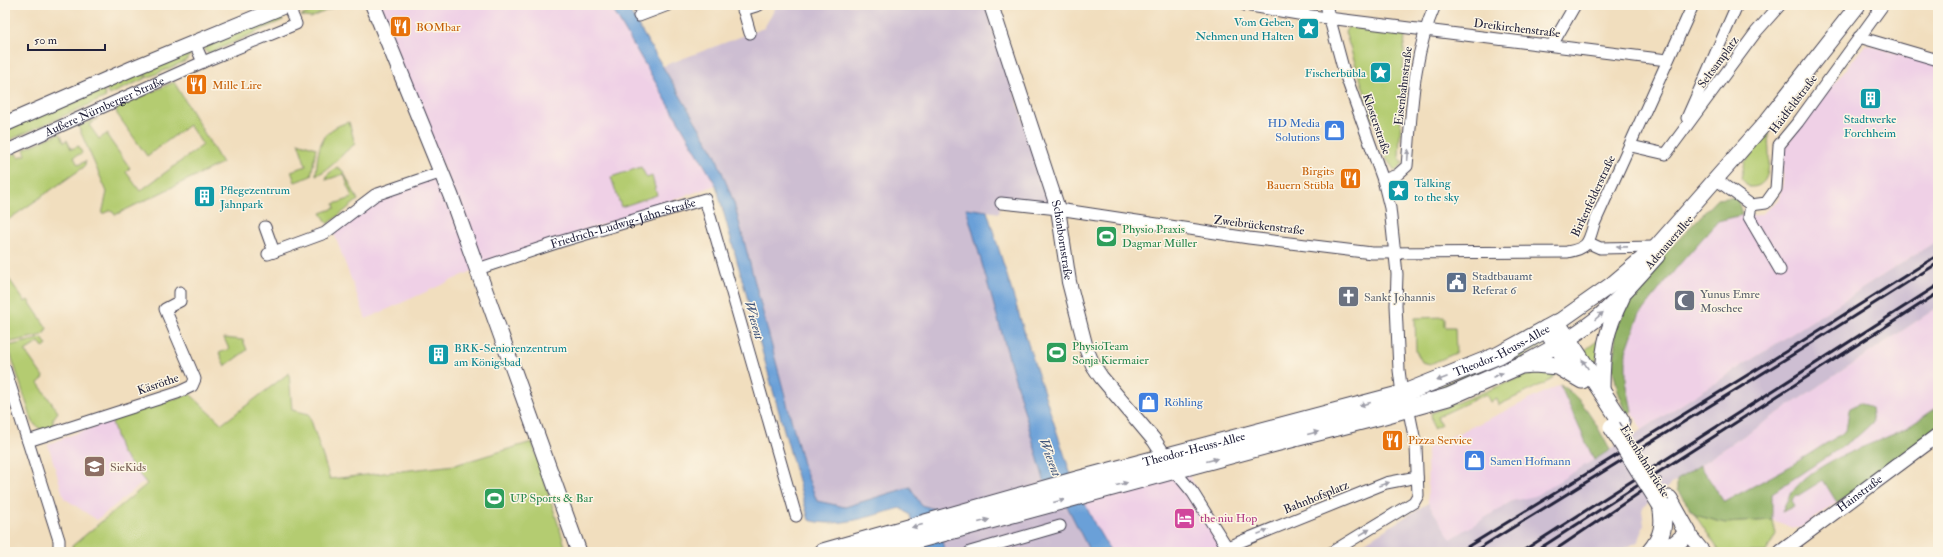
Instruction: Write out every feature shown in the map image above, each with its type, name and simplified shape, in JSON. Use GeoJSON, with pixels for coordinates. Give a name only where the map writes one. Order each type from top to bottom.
{"type":"FeatureCollection","features":[{"type":"Feature","properties":{"kind":"main road","name":"Äußere Nürnberger Straße"},"geometry":{"type":"LineString","coordinates":[[5,124],[194,42],[287,5]]}},
{"type":"Feature","properties":{"kind":"main road"},"geometry":{"type":"LineString","coordinates":[[373,5],[442,172],[579,552]]}},
{"type":"Feature","properties":{"kind":"main road","name":"Adenauerallee"},"geometry":{"type":"LineString","coordinates":[[1552,326],[1611,285],[1656,247],[1766,122],[1858,5]]}},
{"type":"Feature","properties":{"kind":"main road","name":"Adenauerallee"},"geometry":{"type":"LineString","coordinates":[[1562,343],[1595,319],[1627,290],[1750,150],[1766,122]]}},
{"type":"Feature","properties":{"kind":"main road"},"geometry":{"type":"LineString","coordinates":[[1602,390],[1604,341],[1627,290]]}},
{"type":"Feature","properties":{"kind":"main road"},"geometry":{"type":"LineString","coordinates":[[1552,326],[1562,343]]}},
{"type":"Feature","properties":{"kind":"main road","name":"Theodor-Heuss-Allee"},"geometry":{"type":"LineString","coordinates":[[1405,401],[1499,355],[1552,326]]}},
{"type":"Feature","properties":{"kind":"main road","name":"Theodor-Heuss-Allee"},"geometry":{"type":"LineString","coordinates":[[823,552],[892,539],[1405,401],[1448,397],[1521,366],[1562,343]]}},
{"type":"Feature","properties":{"kind":"main road","name":"Eisenbahnbrücke"},"geometry":{"type":"LineString","coordinates":[[1562,343],[1570,367],[1616,424],[1665,502],[1688,533]]}},
{"type":"Feature","properties":{"kind":"main road","name":"Eisenbahnbrücke"},"geometry":{"type":"LineString","coordinates":[[1562,343],[1602,390],[1616,424]]}},
{"type":"Feature","properties":{"kind":"main road"},"geometry":{"type":"LineString","coordinates":[[1521,366],[1546,364],[1564,369],[1582,380]]}},
{"type":"Feature","properties":{"kind":"main road"},"geometry":{"type":"LineString","coordinates":[[1650,552],[1661,536],[1664,527],[1665,502]]}},
{"type":"Feature","properties":{"kind":"main road"},"geometry":{"type":"LineString","coordinates":[[1654,552],[1675,544],[1688,533]]}},
{"type":"Feature","properties":{"kind":"main road","name":"Theodor-Heuss-Allee"},"geometry":{"type":"LineString","coordinates":[[872,552],[892,539]]}},
{"type":"Feature","properties":{"kind":"street","name":"Äußere Nürnberger Straße"},"geometry":{"type":"LineString","coordinates":[[5,151],[203,62],[296,24],[287,5]]}},
{"type":"Feature","properties":{"kind":"street"},"geometry":{"type":"LineString","coordinates":[[639,16],[668,5]]}},
{"type":"Feature","properties":{"kind":"street"},"geometry":{"type":"LineString","coordinates":[[750,33],[743,7],[759,5]]}},
{"type":"Feature","properties":{"kind":"street","name":"Schönbornstraße"},"geometry":{"type":"LineString","coordinates":[[991,5],[1058,209],[1069,282],[1086,348],[1093,365],[1118,398],[1154,440],[1170,463]]}},
{"type":"Feature","properties":{"kind":"street","name":"Dreikirchenstraße"},"geometry":{"type":"LineString","coordinates":[[1245,5],[1331,19],[1424,29],[1667,60]]}},
{"type":"Feature","properties":{"kind":"street","name":"Klosterstraße"},"geometry":{"type":"LineString","coordinates":[[1326,5],[1343,68],[1383,180],[1390,208],[1396,254]]}},
{"type":"Feature","properties":{"kind":"street"},"geometry":{"type":"LineString","coordinates":[[1424,29],[1435,5]]}},
{"type":"Feature","properties":{"kind":"street"},"geometry":{"type":"LineString","coordinates":[[1552,45],[1575,5]]}},
{"type":"Feature","properties":{"kind":"street","name":"Birkenfelderstraße"},"geometry":{"type":"LineString","coordinates":[[1396,254],[1443,252],[1567,252],[1582,249],[1589,243],[1594,224],[1631,146],[1667,60],[1693,5]]}},
{"type":"Feature","properties":{"kind":"street","name":"Seltsamplatz"},"geometry":{"type":"LineString","coordinates":[[1679,137],[1737,5]]}},
{"type":"Feature","properties":{"kind":"street","name":"Seltsamplatz"},"geometry":{"type":"LineString","coordinates":[[1631,146],[1666,154],[1756,32],[1780,5]]}},
{"type":"Feature","properties":{"kind":"street","name":"Haidfeldstraße"},"geometry":{"type":"LineString","coordinates":[[1751,205],[1766,203],[1776,189],[1779,145],[1798,122],[1858,37],[1883,5]]}},
{"type":"Feature","properties":{"kind":"street","name":"Eisenbahnstraße"},"geometry":{"type":"LineString","coordinates":[[1383,180],[1397,175],[1407,166],[1416,64],[1424,29]]}},
{"type":"Feature","properties":{"kind":"street"},"geometry":{"type":"LineString","coordinates":[[1858,37],[1938,60]]}},
{"type":"Feature","properties":{"kind":"street"},"geometry":{"type":"LineString","coordinates":[[194,42],[203,62]]}},
{"type":"Feature","properties":{"kind":"street"},"geometry":{"type":"LineString","coordinates":[[264,227],[271,253],[325,233],[375,195],[442,172]]}},
{"type":"Feature","properties":{"kind":"street"},"geometry":{"type":"LineString","coordinates":[[1721,183],[1751,205],[1749,217],[1780,270]]}},
{"type":"Feature","properties":{"kind":"street","name":"Friedrich-Ludwig-Jahn-Straße"},"geometry":{"type":"LineString","coordinates":[[478,269],[566,240],[705,199],[796,516]]}},
{"type":"Feature","properties":{"kind":"street","name":"Zweibrückenstraße"},"geometry":{"type":"LineString","coordinates":[[1001,203],[1058,209],[1249,238],[1396,254]]}},
{"type":"Feature","properties":{"kind":"street"},"geometry":{"type":"LineString","coordinates":[[1589,243],[1600,248],[1656,247]]}},
{"type":"Feature","properties":{"kind":"street"},"geometry":{"type":"LineString","coordinates":[[1332,552],[1414,502],[1418,495],[1416,438],[1398,370],[1396,254]]}},
{"type":"Feature","properties":{"kind":"street","name":"Käsröthe"},"geometry":{"type":"LineString","coordinates":[[28,441],[164,397],[192,386],[195,379],[165,309],[180,301],[180,292]]}},
{"type":"Feature","properties":{"kind":"street"},"geometry":{"type":"LineString","coordinates":[[5,369],[59,540],[59,552]]}},
{"type":"Feature","properties":{"kind":"street","name":"Hainstraße"},"geometry":{"type":"LineString","coordinates":[[1781,552],[1938,435]]}},
{"type":"Feature","properties":{"kind":"street","name":"Bahnhofsplatz"},"geometry":{"type":"LineString","coordinates":[[1170,463],[1193,493],[1229,549],[1379,486],[1400,479],[1417,477]]}},
{"type":"Feature","properties":{"kind":"street"},"geometry":{"type":"LineString","coordinates":[[970,552],[1060,526]]}},
{"type":"Feature","properties":{"kind":"street"},"geometry":{"type":"LineString","coordinates":[[1688,533],[1703,552]]}},
{"type":"Feature","properties":{"kind":"shaded area"},"geometry":{"type":"Polygon","coordinates":[[[373,5],[610,5],[716,185],[481,267],[366,319],[332,228],[375,198],[446,174],[373,5]]]}},
{"type":"Feature","properties":{"kind":"shaded area"},"geometry":{"type":"Polygon","coordinates":[[[777,5],[985,5],[1052,205],[1001,197],[999,213],[967,208],[1066,504],[1090,552],[945,552],[938,528],[921,506],[910,488],[845,507],[817,501],[804,468],[715,154],[663,66],[764,28],[777,5]]]}},
{"type":"Feature","properties":{"kind":"shaded area"},"geometry":{"type":"Polygon","coordinates":[[[1866,44],[1938,65],[1938,240],[1642,430],[1632,411],[1626,381],[1626,352],[1639,315],[1678,266],[1718,221],[1733,216],[1754,216],[1761,214],[1778,201],[1783,183],[1784,148],[1866,44]]]}},
{"type":"Feature","properties":{"kind":"shaded area"},"geometry":{"type":"Polygon","coordinates":[[[1938,240],[1938,307],[1677,480],[1645,505],[1642,510],[1644,525],[1639,541],[1618,552],[1349,552],[1428,503],[1451,539],[1512,501],[1535,496],[1642,430],[1938,240]]]}},
{"type":"Feature","properties":{"kind":"shaded area"},"geometry":{"type":"Polygon","coordinates":[[[1938,307],[1938,430],[1800,528],[1794,528],[1772,520],[1725,523],[1695,515],[1677,490],[1677,480],[1938,307]]]}},
{"type":"Feature","properties":{"kind":"shaded area"},"geometry":{"type":"Polygon","coordinates":[[[1560,385],[1594,460],[1535,497],[1512,501],[1451,540],[1428,503],[1427,448],[1560,385]]]}},
{"type":"Feature","properties":{"kind":"shaded area","name":"SieKids"},"geometry":{"type":"Polygon","coordinates":[[[112,420],[121,452],[145,481],[97,520],[64,498],[48,444],[112,420]]]}},
{"type":"Feature","properties":{"kind":"shaded area"},"geometry":{"type":"Polygon","coordinates":[[[1181,462],[1234,552],[1111,552],[1095,526],[1078,489],[1181,462]]]}},
{"type":"Feature","properties":{"kind":"green space"},"geometry":{"type":"Polygon","coordinates":[[[323,5],[338,5],[311,18],[301,16],[323,5]]]}},
{"type":"Feature","properties":{"kind":"green space"},"geometry":{"type":"Polygon","coordinates":[[[278,17],[282,17],[283,20],[212,52],[208,53],[204,50],[207,44],[278,17]]]}},
{"type":"Feature","properties":{"kind":"green space"},"geometry":{"type":"Polygon","coordinates":[[[1348,27],[1405,33],[1399,157],[1403,163],[1395,171],[1386,158],[1345,32],[1348,27]]]}},
{"type":"Feature","properties":{"kind":"green space"},"geometry":{"type":"Polygon","coordinates":[[[186,52],[192,53],[186,61],[147,78],[144,70],[186,52]]]}},
{"type":"Feature","properties":{"kind":"green space"},"geometry":{"type":"Polygon","coordinates":[[[142,70],[146,78],[109,95],[104,86],[142,70]]]}},
{"type":"Feature","properties":{"kind":"green space"},"geometry":{"type":"Polygon","coordinates":[[[174,82],[222,163],[115,215],[111,210],[102,214],[107,192],[78,126],[98,118],[89,125],[99,139],[108,133],[108,137],[130,168],[126,172],[140,191],[203,145],[189,125],[147,156],[117,114],[116,108],[174,82]]]}},
{"type":"Feature","properties":{"kind":"green space"},"geometry":{"type":"Polygon","coordinates":[[[102,87],[106,97],[5,142],[5,130],[102,87]]]}},
{"type":"Feature","properties":{"kind":"green space"},"geometry":{"type":"Polygon","coordinates":[[[349,122],[355,144],[327,169],[316,175],[319,148],[322,141],[331,130],[339,125],[349,122]]]}},
{"type":"Feature","properties":{"kind":"green space"},"geometry":{"type":"Polygon","coordinates":[[[60,133],[64,142],[67,140],[71,149],[79,146],[82,153],[74,157],[78,165],[86,161],[84,167],[5,222],[5,158],[16,153],[18,157],[26,155],[24,149],[60,133]]]}},
{"type":"Feature","properties":{"kind":"green space"},"geometry":{"type":"Polygon","coordinates":[[[1768,133],[1769,168],[1767,176],[1758,186],[1749,187],[1741,178],[1745,162],[1768,133]]]}},
{"type":"Feature","properties":{"kind":"green space"},"geometry":{"type":"Polygon","coordinates":[[[298,142],[316,148],[311,176],[295,182],[291,171],[306,166],[298,142]]]}},
{"type":"Feature","properties":{"kind":"green space"},"geometry":{"type":"Polygon","coordinates":[[[337,167],[343,171],[358,200],[328,224],[321,213],[335,208],[334,204],[352,198],[344,174],[326,180],[327,175],[337,167]]]}},
{"type":"Feature","properties":{"kind":"green space"},"geometry":{"type":"Polygon","coordinates":[[[641,167],[647,178],[652,176],[657,195],[621,207],[611,177],[641,167]]]}},
{"type":"Feature","properties":{"kind":"green space"},"geometry":{"type":"Polygon","coordinates":[[[1737,197],[1742,215],[1718,221],[1678,266],[1639,315],[1626,352],[1626,381],[1632,411],[1627,414],[1618,391],[1613,369],[1616,345],[1614,332],[1635,292],[1661,258],[1717,199],[1737,197]]]}},
{"type":"Feature","properties":{"kind":"green space"},"geometry":{"type":"Polygon","coordinates":[[[7,276],[25,302],[28,300],[47,328],[43,335],[7,343],[5,337],[5,277],[7,276]]]}},
{"type":"Feature","properties":{"kind":"green space"},"geometry":{"type":"Polygon","coordinates":[[[1445,317],[1445,327],[1455,327],[1456,353],[1430,364],[1422,362],[1416,351],[1415,318],[1445,317]]]}},
{"type":"Feature","properties":{"kind":"green space"},"geometry":{"type":"Polygon","coordinates":[[[42,338],[47,345],[44,348],[39,342],[25,351],[44,378],[38,383],[58,412],[53,419],[53,427],[42,430],[35,425],[32,420],[8,346],[42,338]]]}},
{"type":"Feature","properties":{"kind":"green space"},"geometry":{"type":"Polygon","coordinates":[[[224,338],[243,340],[247,350],[225,366],[219,353],[229,349],[224,338]]]}},
{"type":"Feature","properties":{"kind":"green space"},"geometry":{"type":"Polygon","coordinates":[[[1542,340],[1547,343],[1518,360],[1429,397],[1429,391],[1542,340]]]}},
{"type":"Feature","properties":{"kind":"green space"},"geometry":{"type":"Polygon","coordinates":[[[1597,341],[1600,342],[1596,364],[1593,364],[1584,351],[1597,341]]]}},
{"type":"Feature","properties":{"kind":"green space"},"geometry":{"type":"Polygon","coordinates":[[[1537,371],[1557,371],[1551,380],[1499,405],[1497,399],[1490,402],[1486,394],[1437,417],[1441,425],[1433,429],[1431,413],[1537,371]]]}},
{"type":"Feature","properties":{"kind":"green space"},"geometry":{"type":"Polygon","coordinates":[[[289,373],[292,410],[309,414],[330,479],[455,465],[532,442],[567,552],[73,552],[72,546],[147,484],[121,452],[111,419],[190,394],[222,424],[289,373]]]}},
{"type":"Feature","properties":{"kind":"green space"},"geometry":{"type":"Polygon","coordinates":[[[1560,385],[1577,398],[1584,406],[1595,422],[1610,450],[1594,460],[1560,385]]]}},
{"type":"Feature","properties":{"kind":"green space"},"geometry":{"type":"Polygon","coordinates":[[[1860,402],[1871,408],[1873,422],[1858,436],[1772,493],[1772,520],[1725,523],[1695,515],[1677,490],[1677,480],[1700,465],[1724,502],[1787,468],[1846,431],[1849,410],[1860,402]]]}},
{"type":"Feature","properties":{"kind":"green space"},"geometry":{"type":"Polygon","coordinates":[[[1938,407],[1938,430],[1839,502],[1836,501],[1823,480],[1791,500],[1794,506],[1782,512],[1790,495],[1802,481],[1816,470],[1850,452],[1907,428],[1938,407]]]}},
{"type":"Feature","properties":{"kind":"green space"},"geometry":{"type":"Polygon","coordinates":[[[1695,515],[1725,523],[1772,520],[1776,534],[1766,552],[1720,552],[1695,515]]]}},
{"type":"Feature","properties":{"kind":"water","name":"Wiesent"},"geometry":{"type":"Polygon","coordinates":[[[610,5],[626,5],[715,154],[734,203],[804,468],[817,501],[845,507],[910,487],[921,505],[941,511],[938,528],[945,552],[920,552],[910,515],[901,508],[843,522],[832,523],[809,520],[716,185],[610,5]]]}},
{"type":"Feature","properties":{"kind":"water","name":"Wiesent"},"geometry":{"type":"Polygon","coordinates":[[[966,208],[987,211],[1070,472],[1095,525],[1111,552],[1090,552],[1066,504],[1044,480],[966,208]]]}},
{"type":"Feature","properties":{"kind":"railway"},"geometry":{"type":"LineString","coordinates":[[1459,552],[1785,352],[1938,255]]}},
{"type":"Feature","properties":{"kind":"railway"},"geometry":{"type":"LineString","coordinates":[[1473,552],[1810,344],[1938,263]]}},
{"type":"Feature","properties":{"kind":"railway"},"geometry":{"type":"LineString","coordinates":[[1521,552],[1938,285]]}},
{"type":"Feature","properties":{"kind":"railway"},"geometry":{"type":"LineString","coordinates":[[1534,552],[1938,293]]}},
{"type":"Feature","properties":{"kind":"railway"},"geometry":{"type":"LineString","coordinates":[[1552,552],[1660,479]]}},
{"type":"Feature","properties":{"kind":"place","name":"BOMbar"},"geometry":{"type":"Point","coordinates":[401,27]}},
{"type":"Feature","properties":{"kind":"place","name":"Vom Geben, Nehmen und Halten"},"geometry":{"type":"Point","coordinates":[1309,29]}},
{"type":"Feature","properties":{"kind":"place","name":"Fischerbübla"},"geometry":{"type":"Point","coordinates":[1381,73]}},
{"type":"Feature","properties":{"kind":"place","name":"Mille Lire"},"geometry":{"type":"Point","coordinates":[197,85]}},
{"type":"Feature","properties":{"kind":"place","name":"Stadtwerke Forchheim"},"geometry":{"type":"Point","coordinates":[1870,98]}},
{"type":"Feature","properties":{"kind":"place","name":"HD Media Solutions"},"geometry":{"type":"Point","coordinates":[1335,130]}},
{"type":"Feature","properties":{"kind":"place","name":"Birgits Bauern Stübla"},"geometry":{"type":"Point","coordinates":[1350,178]}},
{"type":"Feature","properties":{"kind":"place","name":"Talking to the sky"},"geometry":{"type":"Point","coordinates":[1399,190]}},
{"type":"Feature","properties":{"kind":"place","name":"Pflegezentrum Jahnpark"},"geometry":{"type":"Point","coordinates":[204,197]}},
{"type":"Feature","properties":{"kind":"place","name":"Physio Praxis Dagmar Müller"},"geometry":{"type":"Point","coordinates":[1107,236]}},
{"type":"Feature","properties":{"kind":"place","name":"Stadtbauamt Referat 6"},"geometry":{"type":"Point","coordinates":[1456,283]}},
{"type":"Feature","properties":{"kind":"place","name":"Sankt Johannis"},"geometry":{"type":"Point","coordinates":[1349,297]}},
{"type":"Feature","properties":{"kind":"place","name":"Yunus Emre Moschee"},"geometry":{"type":"Point","coordinates":[1685,301]}},
{"type":"Feature","properties":{"kind":"place","name":"PhysioTeam Sonja Kiermaier"},"geometry":{"type":"Point","coordinates":[1056,353]}},
{"type":"Feature","properties":{"kind":"place","name":"BRK-Seniorenzentrum am Königsbad"},"geometry":{"type":"Point","coordinates":[439,355]}},
{"type":"Feature","properties":{"kind":"place","name":"Röhling"},"geometry":{"type":"Point","coordinates":[1149,402]}},
{"type":"Feature","properties":{"kind":"place","name":"Pizza Service"},"geometry":{"type":"Point","coordinates":[1393,440]}},
{"type":"Feature","properties":{"kind":"place","name":"Samen Hofmann"},"geometry":{"type":"Point","coordinates":[1474,461]}},
{"type":"Feature","properties":{"kind":"place","name":"SieKids"},"geometry":{"type":"Point","coordinates":[94,467]}},
{"type":"Feature","properties":{"kind":"place","name":"UP Sports & Bar"},"geometry":{"type":"Point","coordinates":[494,498]}},
{"type":"Feature","properties":{"kind":"place","name":"the niu Hop"},"geometry":{"type":"Point","coordinates":[1185,518]}}]}
